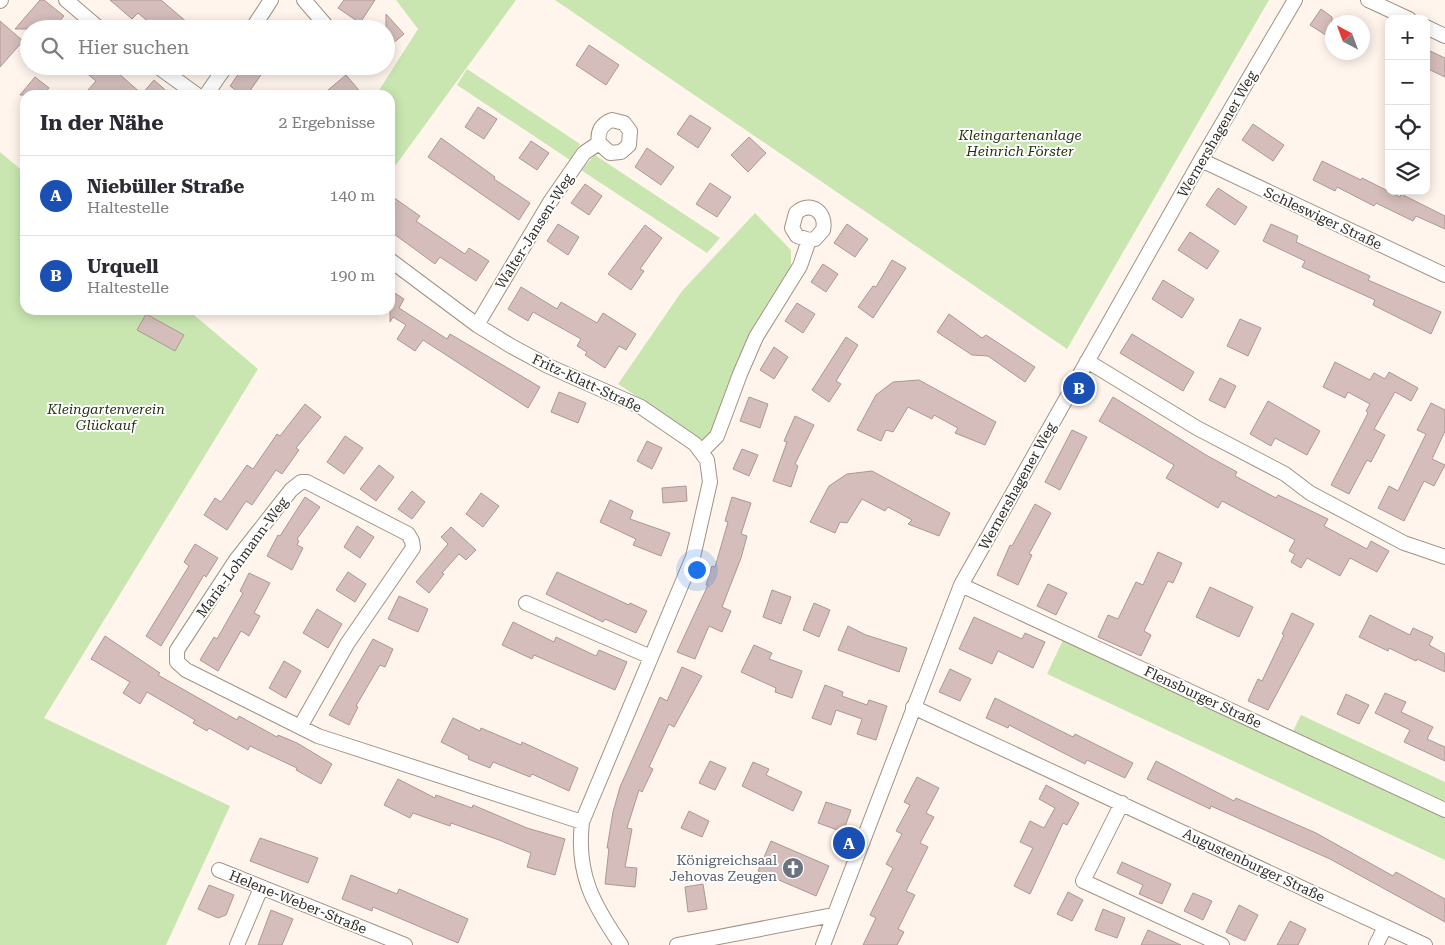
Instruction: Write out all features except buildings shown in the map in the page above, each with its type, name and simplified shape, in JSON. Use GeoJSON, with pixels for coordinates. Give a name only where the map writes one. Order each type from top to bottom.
{"type":"FeatureCollection","features":[{"type":"Feature","properties":{"kind":"street"},"geometry":{"type":"LineString","coordinates":[[66,0],[89,20]]}},
{"type":"Feature","properties":{"kind":"street"},"geometry":{"type":"LineString","coordinates":[[258,20],[272,0]]}},
{"type":"Feature","properties":{"kind":"street"},"geometry":{"type":"LineString","coordinates":[[304,0],[321,20]]}},
{"type":"Feature","properties":{"kind":"street","name":"Wernershagener Weg"},"geometry":{"type":"LineString","coordinates":[[823,945],[961,585],[1201,160],[1294,0]]}},
{"type":"Feature","properties":{"kind":"street"},"geometry":{"type":"LineString","coordinates":[[1368,0],[1400,15]]}},
{"type":"Feature","properties":{"kind":"street"},"geometry":{"type":"LineString","coordinates":[[1430,29],[1445,36]]}},
{"type":"Feature","properties":{"kind":"street"},"geometry":{"type":"LineString","coordinates":[[169,75],[190,90]]}},
{"type":"Feature","properties":{"kind":"street"},"geometry":{"type":"LineString","coordinates":[[209,90],[220,75]]}},
{"type":"Feature","properties":{"kind":"street","name":"Walter-Jansen-Weg"},"geometry":{"type":"LineString","coordinates":[[477,325],[550,202],[584,153],[599,143]]}},
{"type":"Feature","properties":{"kind":"street","name":"Schleswiger Straße"},"geometry":{"type":"LineString","coordinates":[[1201,160],[1445,275]]}},
{"type":"Feature","properties":{"kind":"street"},"geometry":{"type":"LineString","coordinates":[[621,945],[598,912],[586,884],[580,855],[582,822],[684,583],[701,530],[710,482],[710,469],[702,451],[717,436],[756,337],[800,266],[809,240]]}},
{"type":"Feature","properties":{"kind":"street","name":"Fritz-Klatt-Straße"},"geometry":{"type":"LineString","coordinates":[[395,264],[477,325],[510,346],[548,366],[641,407],[702,451]]}},
{"type":"Feature","properties":{"kind":"street"},"geometry":{"type":"LineString","coordinates":[[1087,361],[1197,428],[1285,474],[1310,493],[1404,543],[1445,557]]}},
{"type":"Feature","properties":{"kind":"street","name":"Maria-Lohmann-Weg"},"geometry":{"type":"LineString","coordinates":[[300,727],[347,644],[414,548],[408,534],[307,482],[301,482],[290,490],[236,560],[177,650],[177,662],[186,670],[300,727],[327,738],[582,822]]}},
{"type":"Feature","properties":{"kind":"street","name":"Flensburger Straße"},"geometry":{"type":"LineString","coordinates":[[961,585],[1445,810]]}},
{"type":"Feature","properties":{"kind":"street"},"geometry":{"type":"LineString","coordinates":[[526,603],[652,657]]}},
{"type":"Feature","properties":{"kind":"street","name":"Augustenburger Straße"},"geometry":{"type":"LineString","coordinates":[[913,707],[1425,945]]}},
{"type":"Feature","properties":{"kind":"street"},"geometry":{"type":"LineString","coordinates":[[1122,803],[1083,881],[1222,945]]}},
{"type":"Feature","properties":{"kind":"street","name":"Helene-Weber-Straße"},"geometry":{"type":"LineString","coordinates":[[220,870],[405,945]]}},
{"type":"Feature","properties":{"kind":"street"},"geometry":{"type":"LineString","coordinates":[[237,945],[261,888]]}},
{"type":"Feature","properties":{"kind":"street"},"geometry":{"type":"LineString","coordinates":[[677,945],[833,915]]}},
{"type":"Feature","properties":{"kind":"street"},"geometry":{"type":"LineString","coordinates":[[1376,945],[1386,926]]}},
{"type":"Feature","properties":{"kind":"green space"},"geometry":{"type":"Polygon","coordinates":[[[396,0],[516,0],[395,166],[395,90],[379,90],[389,75],[395,75],[395,65],[418,29],[396,0]]]}},
{"type":"Feature","properties":{"kind":"green space","name":"Kleingartenanlage Heinrich Förster"},"geometry":{"type":"Polygon","coordinates":[[[555,0],[1269,0],[1067,349],[555,0]]]}},
{"type":"Feature","properties":{"kind":"green space"},"geometry":{"type":"Polygon","coordinates":[[[467,69],[580,144],[570,160],[457,85],[467,69]]]}},
{"type":"Feature","properties":{"kind":"green space","name":"Kleingartenverein Glückauf"},"geometry":{"type":"Polygon","coordinates":[[[0,152],[20,169],[20,315],[194,315],[258,369],[44,718],[230,806],[166,945],[0,945],[0,152]]]}},
{"type":"Feature","properties":{"kind":"green space"},"geometry":{"type":"Polygon","coordinates":[[[595,155],[720,238],[707,253],[581,170],[595,155]]]}},
{"type":"Feature","properties":{"kind":"green space"},"geometry":{"type":"Polygon","coordinates":[[[755,213],[791,250],[791,268],[709,439],[704,441],[618,384],[682,291],[755,213]]]}},
{"type":"Feature","properties":{"kind":"green space"},"geometry":{"type":"Polygon","coordinates":[[[1063,640],[1445,818],[1445,860],[1047,674],[1063,640]]]}},
{"type":"Feature","properties":{"kind":"green space"},"geometry":{"type":"Polygon","coordinates":[[[1301,715],[1445,782],[1445,801],[1293,731],[1301,715]]]}},
{"type":"Feature","properties":{"kind":"place","name":"Urquell"},"geometry":{"type":"Point","coordinates":[1079,388]}},
{"type":"Feature","properties":{"kind":"place","name":"Niebüller Straße"},"geometry":{"type":"Point","coordinates":[849,843]}},
{"type":"Feature","properties":{"kind":"place","name":"Königreichsaal Jehovas Zeugen"},"geometry":{"type":"Point","coordinates":[793,868]}}]}
